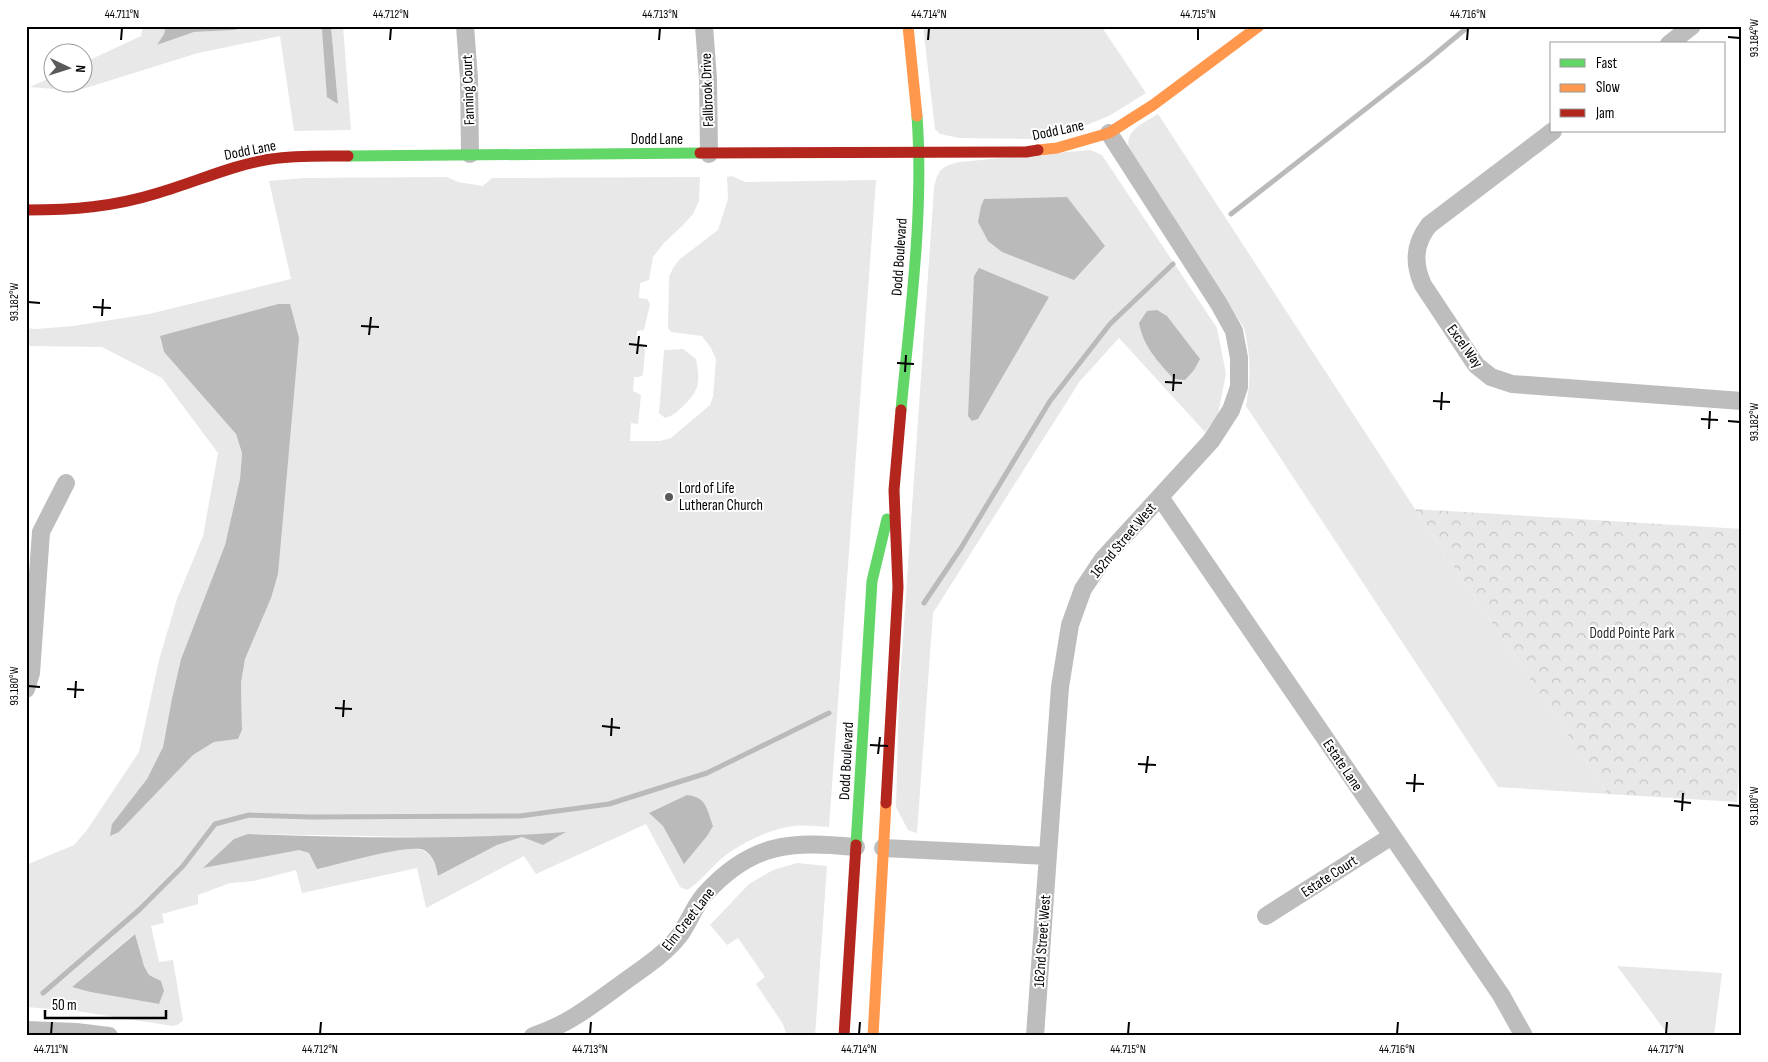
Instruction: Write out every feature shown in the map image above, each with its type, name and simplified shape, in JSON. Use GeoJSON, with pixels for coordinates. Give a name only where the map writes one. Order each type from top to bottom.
{"type":"FeatureCollection","features":[{"type":"Feature","properties":{"kind":"street","name":"Fanning Court"},"geometry":{"type":"LineString","coordinates":[[465,26],[469,79],[470,154]]}},
{"type":"Feature","properties":{"kind":"street","name":"Fallbrook Drive"},"geometry":{"type":"LineString","coordinates":[[704,26],[708,79],[709,154]]}},
{"type":"Feature","properties":{"kind":"street","name":"Dodd Boulevard"},"geometry":{"type":"LineString","coordinates":[[873,1036],[898,587],[894,490],[916,252],[920,154],[908,26]]}},
{"type":"Feature","properties":{"kind":"street"},"geometry":{"type":"LineString","coordinates":[[1671,42],[1692,26]]}},
{"type":"Feature","properties":{"kind":"street","name":"Dodd Lane"},"geometry":{"type":"LineString","coordinates":[[26,210],[65,210],[106,206],[158,193],[215,172],[272,160],[334,156],[470,154],[920,154],[1026,152],[1056,148],[1109,133],[1153,105],[1253,28]]}},
{"type":"Feature","properties":{"kind":"street","name":"Excel Way"},"geometry":{"type":"LineString","coordinates":[[1552,132],[1429,225],[1418,242],[1416,260],[1418,273],[1423,285],[1476,365],[1491,377],[1512,384],[1742,402]]}},
{"type":"Feature","properties":{"kind":"street","name":"162nd Street West"},"geometry":{"type":"LineString","coordinates":[[1035,1036],[1060,687],[1070,626],[1083,589],[1103,559],[1211,441],[1231,410],[1239,387],[1239,358],[1234,331],[1219,304],[1109,133]]}},
{"type":"Feature","properties":{"kind":"street"},"geometry":{"type":"LineString","coordinates":[[26,689],[30,673],[41,532],[66,484]]}},
{"type":"Feature","properties":{"kind":"street","name":"Dodd Boulevard"},"geometry":{"type":"LineString","coordinates":[[844,1036],[872,581],[894,490]]}},
{"type":"Feature","properties":{"kind":"street","name":"Estate Lane"},"geometry":{"type":"LineString","coordinates":[[1160,497],[1501,995],[1524,1036]]}},
{"type":"Feature","properties":{"kind":"street","name":"Estate Court"},"geometry":{"type":"LineString","coordinates":[[1266,916],[1392,836]]}},
{"type":"Feature","properties":{"kind":"street","name":"Elm Creet Lane"},"geometry":{"type":"LineString","coordinates":[[533,1036],[573,1019],[658,957],[679,936],[704,895],[731,870],[759,852],[789,845],[816,843],[856,847]]}},
{"type":"Feature","properties":{"kind":"street"},"geometry":{"type":"LineString","coordinates":[[883,848],[1048,856]]}},
{"type":"Feature","properties":{"kind":"street"},"geometry":{"type":"LineString","coordinates":[[26,1030],[76,1032],[109,1036]]}},
{"type":"Feature","properties":{"kind":"green space"},"geometry":{"type":"Polygon","coordinates":[[[143,26],[166,26],[164,34],[157,45],[194,32],[234,30],[250,26],[320,26],[338,103],[331,26],[343,26],[351,130],[294,131],[280,36],[198,53],[92,86],[92,59],[141,36],[143,26]]]}},
{"type":"Feature","properties":{"kind":"green space"},"geometry":{"type":"Polygon","coordinates":[[[923,26],[1101,26],[1146,93],[1109,116],[1077,129],[1038,139],[959,138],[940,134],[935,129],[923,26]]]}},
{"type":"Feature","properties":{"kind":"green space"},"geometry":{"type":"Polygon","coordinates":[[[42,82],[42,88],[30,87],[42,82]]]}},
{"type":"Feature","properties":{"kind":"green space"},"geometry":{"type":"Polygon","coordinates":[[[1158,114],[1415,509],[1608,794],[1498,787],[1246,406],[1250,367],[1244,328],[1129,149],[1128,142],[1132,132],[1158,114]]]}},
{"type":"Feature","properties":{"kind":"green space"},"geometry":{"type":"Polygon","coordinates":[[[1090,150],[1102,155],[1217,328],[1226,374],[1218,414],[1205,432],[1119,338],[1080,381],[933,613],[917,833],[908,830],[896,807],[899,696],[935,182],[941,170],[959,162],[1090,150]]]}},
{"type":"Feature","properties":{"kind":"green space"},"geometry":{"type":"Polygon","coordinates":[[[732,176],[745,182],[876,180],[829,827],[789,827],[759,836],[727,854],[687,890],[680,887],[646,824],[536,874],[524,856],[426,908],[417,868],[302,893],[296,870],[254,881],[230,883],[198,895],[198,904],[162,914],[164,923],[151,926],[159,962],[173,960],[183,1020],[179,1024],[173,1026],[76,1011],[26,1007],[26,865],[74,845],[87,830],[139,752],[159,660],[177,599],[203,536],[218,453],[162,378],[102,347],[26,346],[26,328],[73,326],[149,314],[291,279],[269,181],[305,178],[447,177],[458,182],[483,186],[492,178],[700,177],[699,201],[693,214],[653,257],[649,280],[640,283],[639,298],[647,299],[650,304],[644,330],[637,331],[636,346],[643,346],[645,350],[643,375],[634,377],[633,391],[641,395],[638,424],[631,423],[630,441],[660,441],[671,438],[710,405],[713,397],[716,359],[711,348],[702,336],[671,332],[668,328],[669,277],[680,259],[718,230],[728,199],[727,177],[732,176]],[[278,304],[160,337],[164,352],[236,434],[242,453],[240,479],[225,545],[181,659],[163,747],[147,779],[112,824],[119,832],[193,755],[214,742],[238,739],[242,730],[241,683],[245,659],[271,598],[290,304],[278,304]],[[564,833],[503,837],[248,834],[204,868],[299,849],[309,853],[369,849],[417,849],[428,853],[434,862],[439,876],[497,845],[522,837],[543,845],[564,833]],[[134,934],[72,987],[90,992],[159,1004],[134,934]]]}},
{"type":"Feature","properties":{"kind":"green space"},"geometry":{"type":"Polygon","coordinates":[[[683,349],[696,359],[697,386],[692,397],[676,413],[665,418],[659,413],[664,350],[683,349]]]}},
{"type":"Feature","properties":{"kind":"green space","name":"Dodd Pointe Park"},"geometry":{"type":"Polygon","coordinates":[[[1415,509],[1742,529],[1742,729],[1737,802],[1608,794],[1415,509]]]}},
{"type":"Feature","properties":{"kind":"green space"},"geometry":{"type":"Polygon","coordinates":[[[797,863],[827,866],[815,1036],[787,1036],[783,1024],[756,984],[765,977],[738,938],[727,945],[710,925],[749,884],[773,870],[797,863]]]}},
{"type":"Feature","properties":{"kind":"green space"},"geometry":{"type":"Polygon","coordinates":[[[1617,966],[1722,973],[1714,1036],[1669,1036],[1617,966]]]}},
{"type":"Feature","properties":{"kind":"shaded area"},"geometry":{"type":"Polygon","coordinates":[[[166,26],[250,26],[234,30],[194,32],[157,45],[164,34],[166,26]]]}},
{"type":"Feature","properties":{"kind":"shaded area"},"geometry":{"type":"Polygon","coordinates":[[[320,26],[331,26],[338,104],[327,97],[322,30],[320,26]]]}},
{"type":"Feature","properties":{"kind":"shaded area"},"geometry":{"type":"Polygon","coordinates":[[[1067,197],[1105,246],[1074,280],[1002,252],[988,241],[978,222],[984,199],[1067,197]]]}},
{"type":"Feature","properties":{"kind":"shaded area"},"geometry":{"type":"Polygon","coordinates":[[[979,268],[1049,297],[978,419],[972,421],[968,416],[974,276],[979,268]]]}},
{"type":"Feature","properties":{"kind":"shaded area"},"geometry":{"type":"Polygon","coordinates":[[[278,304],[290,304],[299,338],[278,574],[271,598],[245,659],[241,683],[242,730],[238,739],[214,742],[193,755],[119,832],[110,836],[112,824],[147,779],[163,747],[181,659],[225,545],[240,479],[242,453],[236,434],[164,352],[160,336],[278,304]]]}},
{"type":"Feature","properties":{"kind":"shaded area"},"geometry":{"type":"Polygon","coordinates":[[[1157,310],[1167,316],[1200,359],[1194,370],[1185,380],[1174,379],[1157,360],[1144,339],[1139,323],[1147,311],[1157,310]]]}},
{"type":"Feature","properties":{"kind":"shaded area"},"geometry":{"type":"Polygon","coordinates":[[[687,795],[699,798],[702,801],[713,826],[684,864],[663,826],[649,813],[687,795]]]}},
{"type":"Feature","properties":{"kind":"shaded area"},"geometry":{"type":"Polygon","coordinates":[[[566,832],[543,845],[522,837],[497,845],[438,876],[430,855],[424,850],[416,849],[404,849],[372,855],[317,869],[309,853],[299,850],[203,868],[234,839],[248,834],[407,838],[566,832]]]}},
{"type":"Feature","properties":{"kind":"shaded area"},"geometry":{"type":"Polygon","coordinates":[[[135,934],[144,966],[149,975],[161,981],[164,991],[159,1004],[72,987],[135,934]]]}},
{"type":"Feature","properties":{"kind":"waterway"},"geometry":{"type":"LineString","coordinates":[[1231,214],[1469,26]]}},
{"type":"Feature","properties":{"kind":"waterway"},"geometry":{"type":"LineString","coordinates":[[924,603],[961,548],[1050,401],[1110,324],[1173,264]]}},
{"type":"Feature","properties":{"kind":"waterway"},"geometry":{"type":"LineString","coordinates":[[43,993],[139,910],[183,866],[215,824],[249,815],[311,817],[520,816],[609,804],[707,773],[829,713]]}},
{"type":"Feature","properties":{"kind":"traffic: fast"},"geometry":{"type":"LineString","coordinates":[[901,410],[917,227],[919,190],[917,116]]}},
{"type":"Feature","properties":{"kind":"traffic: fast"},"geometry":{"type":"LineString","coordinates":[[348,156],[700,153]]}},
{"type":"Feature","properties":{"kind":"traffic: fast"},"geometry":{"type":"LineString","coordinates":[[856,845],[872,581],[887,519]]}},
{"type":"Feature","properties":{"kind":"traffic: slow"},"geometry":{"type":"LineString","coordinates":[[908,26],[917,116]]}},
{"type":"Feature","properties":{"kind":"traffic: slow"},"geometry":{"type":"LineString","coordinates":[[1038,150],[1057,148],[1109,133],[1153,105],[1259,26]]}},
{"type":"Feature","properties":{"kind":"traffic: slow"},"geometry":{"type":"LineString","coordinates":[[873,1036],[886,803]]}},
{"type":"Feature","properties":{"kind":"traffic: jam"},"geometry":{"type":"LineString","coordinates":[[700,153],[1026,152],[1038,150]]}},
{"type":"Feature","properties":{"kind":"traffic: jam"},"geometry":{"type":"LineString","coordinates":[[26,210],[77,208],[125,202],[172,189],[242,165],[271,159],[300,156],[348,156]]}},
{"type":"Feature","properties":{"kind":"traffic: jam"},"geometry":{"type":"LineString","coordinates":[[886,803],[898,587],[894,490],[901,410]]}},
{"type":"Feature","properties":{"kind":"traffic: jam"},"geometry":{"type":"LineString","coordinates":[[844,1036],[856,845]]}},
{"type":"Feature","properties":{"kind":"place","name":"Lord of Life Lutheran Church"},"geometry":{"type":"Point","coordinates":[669,497]}}]}
